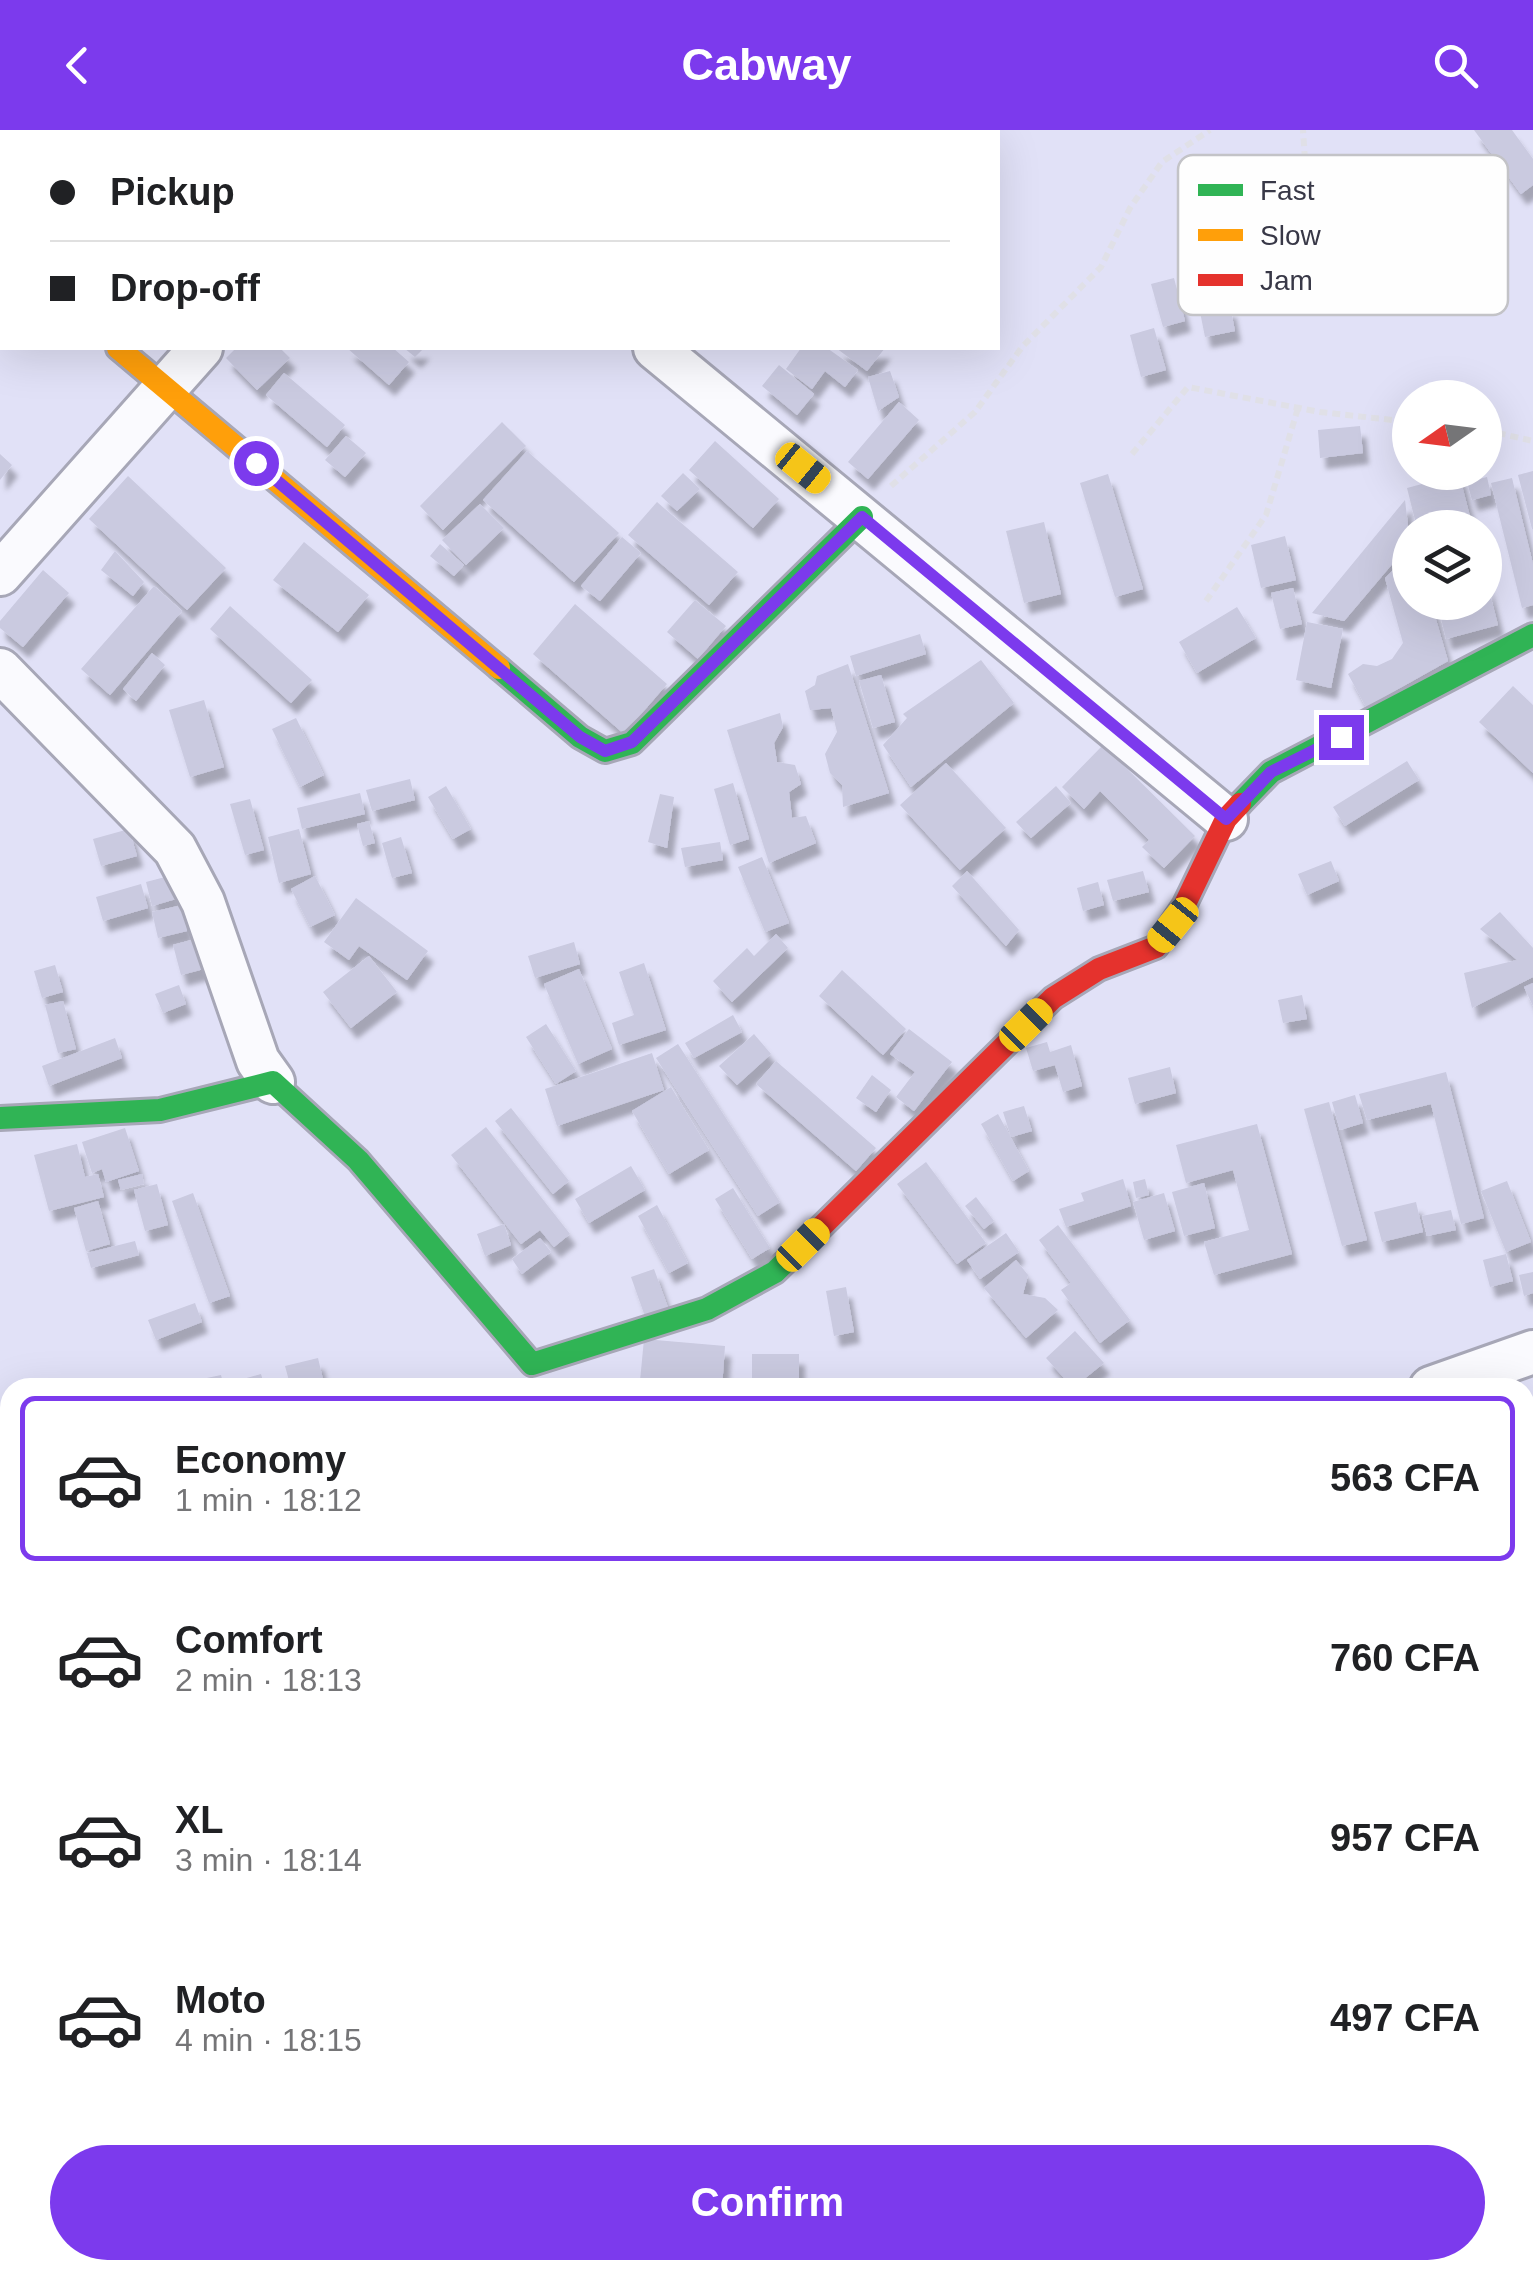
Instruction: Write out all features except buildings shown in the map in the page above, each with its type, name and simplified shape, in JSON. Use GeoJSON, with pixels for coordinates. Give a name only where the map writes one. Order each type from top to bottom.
{"type":"FeatureCollection","features":[{"type":"Feature","properties":{"kind":"street"},"geometry":{"type":"LineString","coordinates":[[120,350],[580,737],[605,751],[632,742],[862,517]]}},
{"type":"Feature","properties":{"kind":"street"},"geometry":{"type":"LineString","coordinates":[[0,574],[199,350]]}},
{"type":"Feature","properties":{"kind":"street"},"geometry":{"type":"LineString","coordinates":[[657,350],[1226,819]]}},
{"type":"Feature","properties":{"kind":"street"},"geometry":{"type":"LineString","coordinates":[[0,670],[175,849],[202,902],[258,1061],[273,1082],[358,1160],[538,1376],[707,1309],[775,1272],[1054,998],[1100,969],[1156,947],[1184,906],[1226,819],[1271,772],[1533,635]]}},
{"type":"Feature","properties":{"kind":"street"},"geometry":{"type":"LineString","coordinates":[[0,1118],[160,1110],[273,1082]]}},
{"type":"Feature","properties":{"kind":"street"},"geometry":{"type":"LineString","coordinates":[[1459,1378],[1533,1352]]}},
{"type":"Feature","properties":{"kind":"path"},"geometry":{"type":"LineString","coordinates":[[1303,130],[1305,155]]}},
{"type":"Feature","properties":{"kind":"path"},"geometry":{"type":"LineString","coordinates":[[862,517],[975,412],[1022,347],[1101,267],[1130,208],[1162,162],[1207,131]]}},
{"type":"Feature","properties":{"kind":"path"},"geometry":{"type":"LineString","coordinates":[[1132,454],[1188,386],[1298,408],[1392,420]]}},
{"type":"Feature","properties":{"kind":"path"},"geometry":{"type":"LineString","coordinates":[[1206,601],[1266,515],[1298,408]]}},
{"type":"Feature","properties":{"kind":"path"},"geometry":{"type":"LineString","coordinates":[[1502,434],[1533,441]]}},
{"type":"Feature","properties":{"kind":"traffic: fast"},"geometry":{"type":"LineString","coordinates":[[499,668],[580,737],[605,751],[632,743],[862,517]]}},
{"type":"Feature","properties":{"kind":"traffic: fast"},"geometry":{"type":"LineString","coordinates":[[1240,804],[1271,772],[1533,635]]}},
{"type":"Feature","properties":{"kind":"traffic: fast"},"geometry":{"type":"LineString","coordinates":[[0,1118],[160,1110],[273,1082],[358,1160],[532,1364],[707,1309],[775,1272],[815,1233]]}},
{"type":"Feature","properties":{"kind":"traffic: slow"},"geometry":{"type":"LineString","coordinates":[[120,350],[499,668]]}},
{"type":"Feature","properties":{"kind":"traffic: jam"},"geometry":{"type":"LineString","coordinates":[[815,1233],[1053,998],[1099,969],[1156,947],[1184,906],[1226,819],[1240,804]]}},
{"type":"Feature","properties":{"kind":"route"},"geometry":{"type":"LineString","coordinates":[[256,463],[580,737],[605,751],[618,750],[632,742],[862,517],[1226,819],[1246,793],[1271,772],[1341,737]]}}]}
